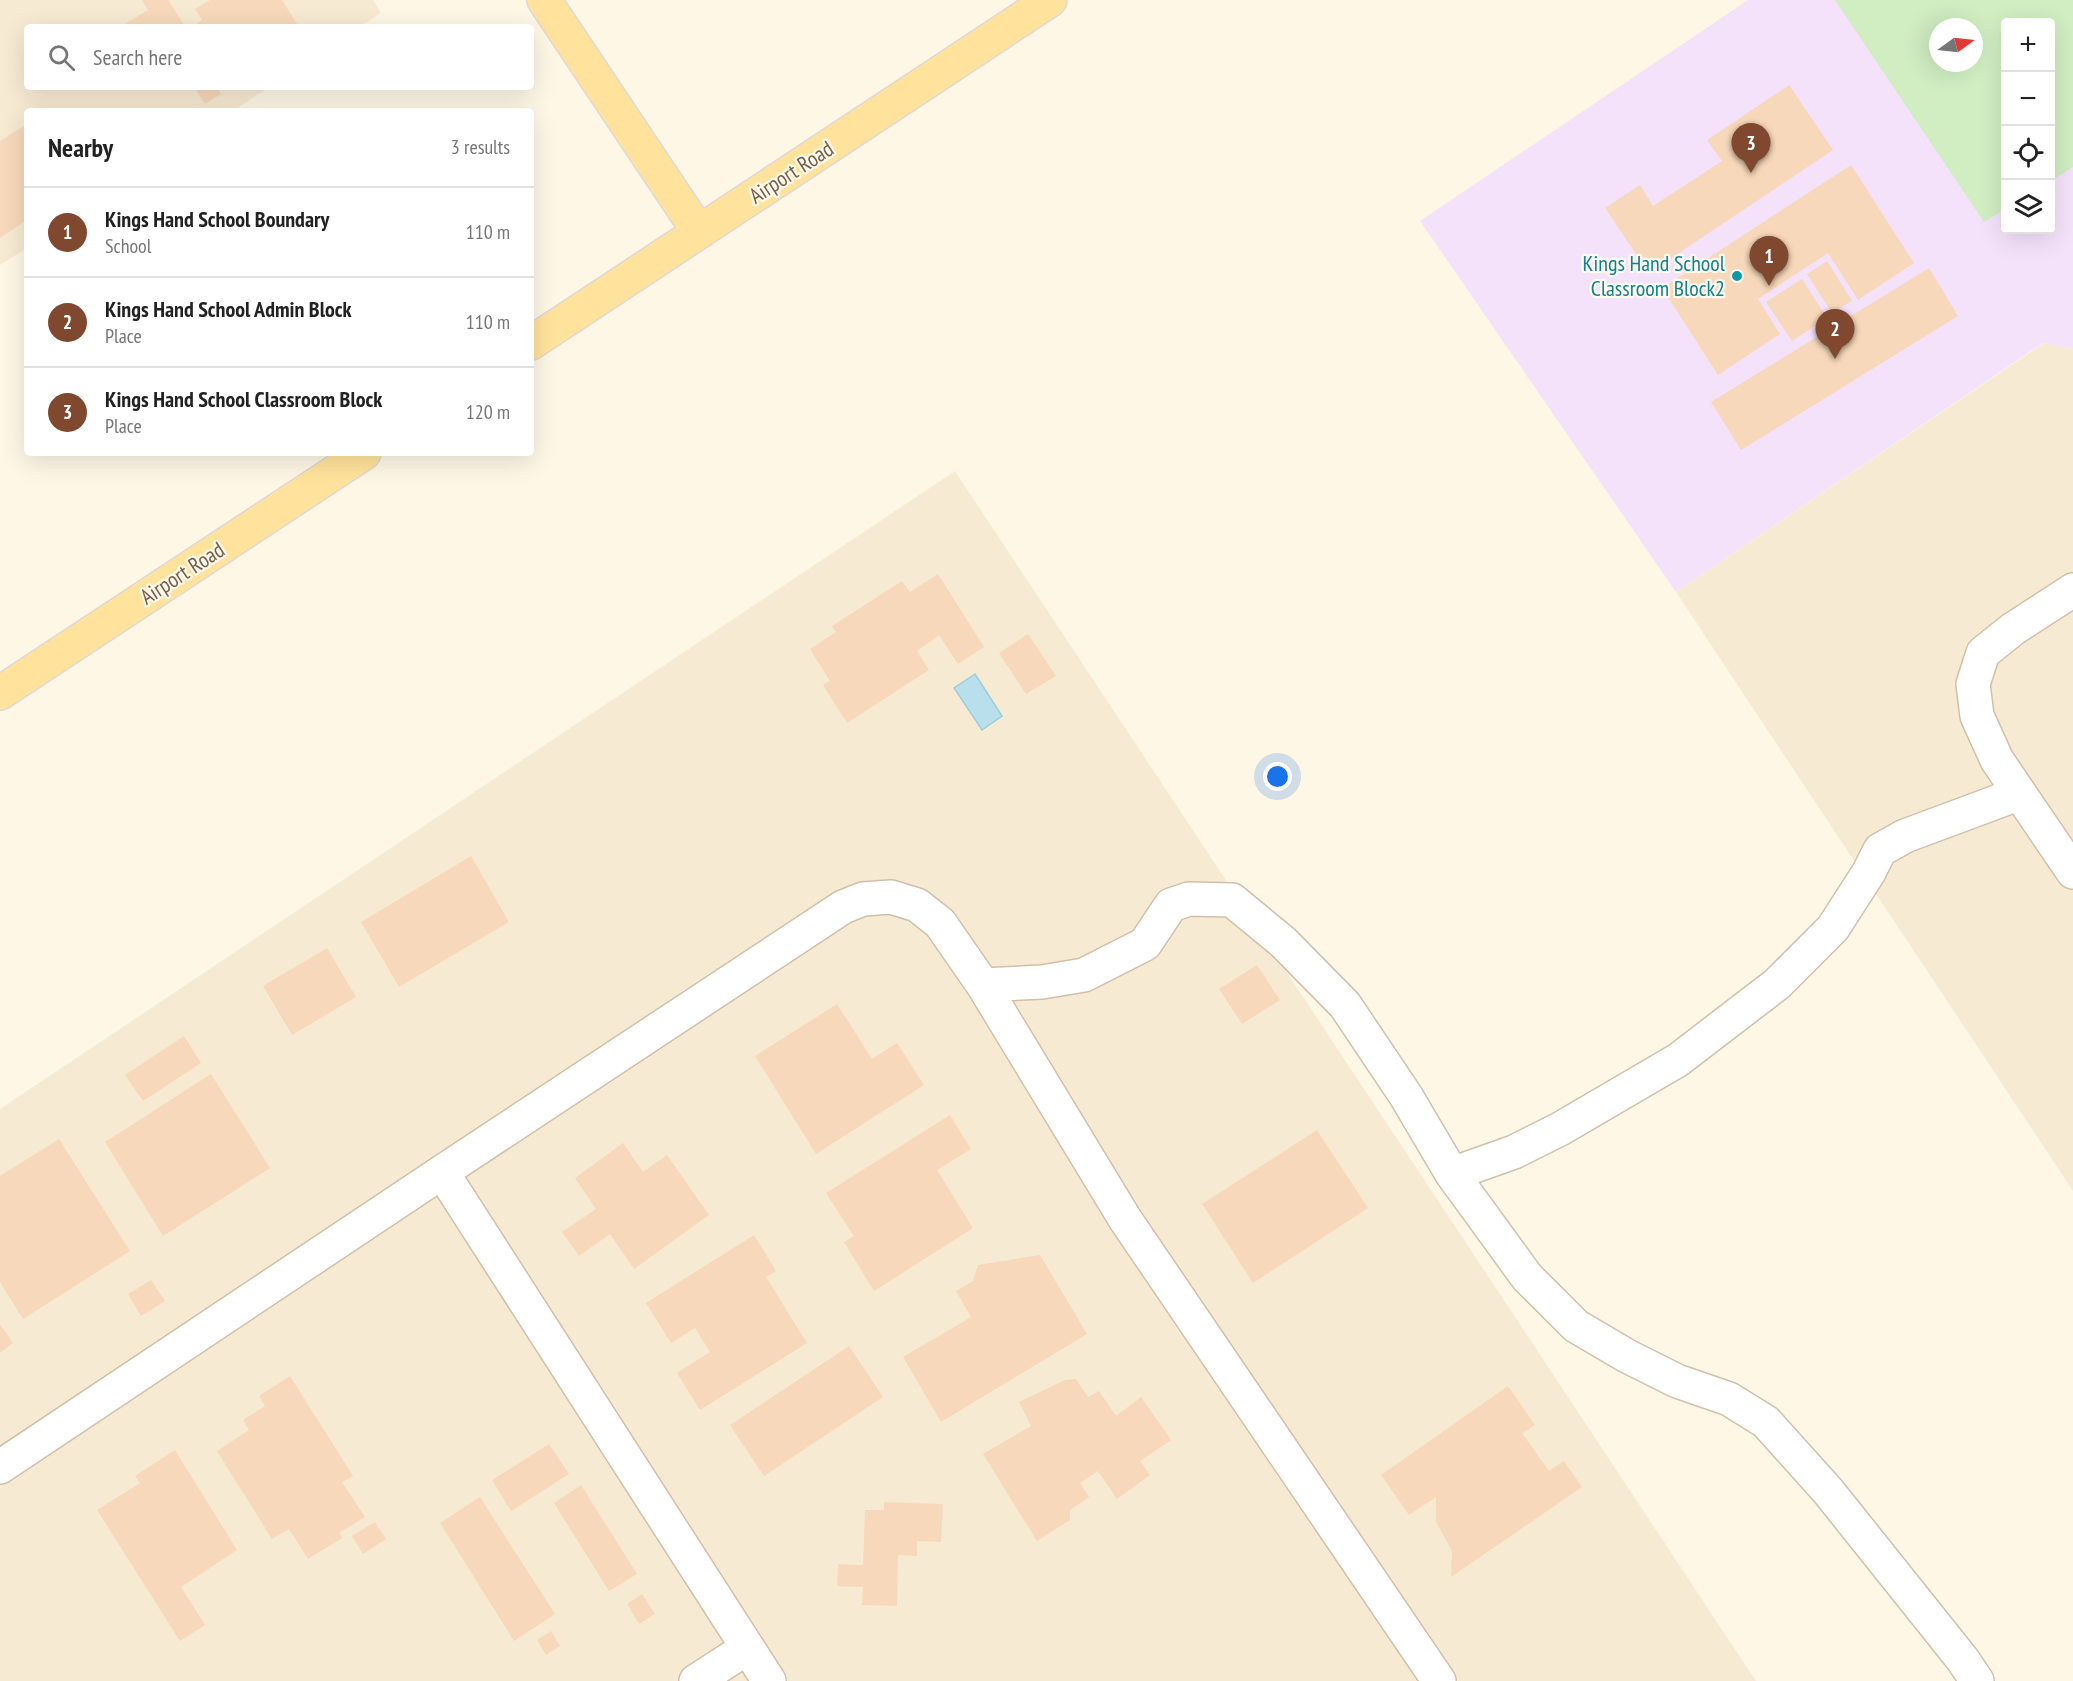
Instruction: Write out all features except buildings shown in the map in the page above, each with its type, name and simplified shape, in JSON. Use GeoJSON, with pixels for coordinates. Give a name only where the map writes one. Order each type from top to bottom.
{"type":"FeatureCollection","features":[{"type":"Feature","properties":{"kind":"main road"},"geometry":{"type":"LineString","coordinates":[[544,0],[699,232]]}},
{"type":"Feature","properties":{"kind":"main road","name":"Airport Road"},"geometry":{"type":"LineString","coordinates":[[534,341],[1050,0]]}},
{"type":"Feature","properties":{"kind":"main road","name":"Airport Road"},"geometry":{"type":"LineString","coordinates":[[0,693],[359,456]]}},
{"type":"Feature","properties":{"kind":"street"},"geometry":{"type":"LineString","coordinates":[[2073,590],[2013,629],[1983,653],[1973,684],[1977,716],[1997,760],[2073,872]]}},
{"type":"Feature","properties":{"kind":"street"},"geometry":{"type":"LineString","coordinates":[[1452,1174],[1514,1152],[1678,1060],[1777,984],[1833,928],[1869,872],[1880,850],[1905,836],[2018,794]]}},
{"type":"Feature","properties":{"kind":"street"},"geometry":{"type":"LineString","coordinates":[[0,1467],[843,907],[863,899],[891,897],[917,905],[940,922],[984,985],[1125,1219],[1439,1681]]}},
{"type":"Feature","properties":{"kind":"street"},"geometry":{"type":"LineString","coordinates":[[984,985],[1042,982],[1084,975],[1145,944],[1171,905],[1189,899],[1232,900],[1283,942],[1346,1005],[1406,1096],[1452,1174],[1527,1277],[1576,1326],[1627,1356],[1677,1381],[1729,1399],[1766,1422],[1828,1491],[1963,1660],[1977,1681]]}},
{"type":"Feature","properties":{"kind":"street"},"geometry":{"type":"LineString","coordinates":[[442,1172],[769,1681]]}},
{"type":"Feature","properties":{"kind":"street"},"geometry":{"type":"LineString","coordinates":[[696,1681],[747,1648]]}},
{"type":"Feature","properties":{"kind":"shaded area"},"geometry":{"type":"Polygon","coordinates":[[[0,0],[373,0],[381,13],[364,24],[24,24],[24,90],[264,90],[238,108],[24,108],[24,250],[0,265],[0,0]]]}},
{"type":"Feature","properties":{"kind":"shaded area"},"geometry":{"type":"Polygon","coordinates":[[[1748,0],[2073,0],[2073,349],[2043,343],[1676,592],[1420,221],[1748,0]]]}},
{"type":"Feature","properties":{"kind":"shaded area"},"geometry":{"type":"Polygon","coordinates":[[[2044,343],[2073,349],[2073,1191],[1676,592],[2044,343]]]}},
{"type":"Feature","properties":{"kind":"shaded area"},"geometry":{"type":"Polygon","coordinates":[[[955,471],[1756,1681],[0,1681],[0,1109],[955,471]]]}},
{"type":"Feature","properties":{"kind":"green space"},"geometry":{"type":"Polygon","coordinates":[[[1835,0],[2073,0],[2073,167],[2055,178],[2055,18],[2001,18],[2001,211],[1984,222],[1835,0]]]}},
{"type":"Feature","properties":{"kind":"water"},"geometry":{"type":"Polygon","coordinates":[[[975,674],[1002,716],[982,730],[954,688],[975,674]]]}},
{"type":"Feature","properties":{"kind":"place","name":"Kings Hand School Classroom Block"},"geometry":{"type":"Point","coordinates":[1751,173]}},
{"type":"Feature","properties":{"kind":"place","name":"Kings Hand School Classroom Block2"},"geometry":{"type":"Point","coordinates":[1737,276]}},
{"type":"Feature","properties":{"kind":"place","name":"Kings Hand School Boundary"},"geometry":{"type":"Point","coordinates":[1769,286]}},
{"type":"Feature","properties":{"kind":"place","name":"Kings Hand School Admin Block"},"geometry":{"type":"Point","coordinates":[1835,359]}}]}
